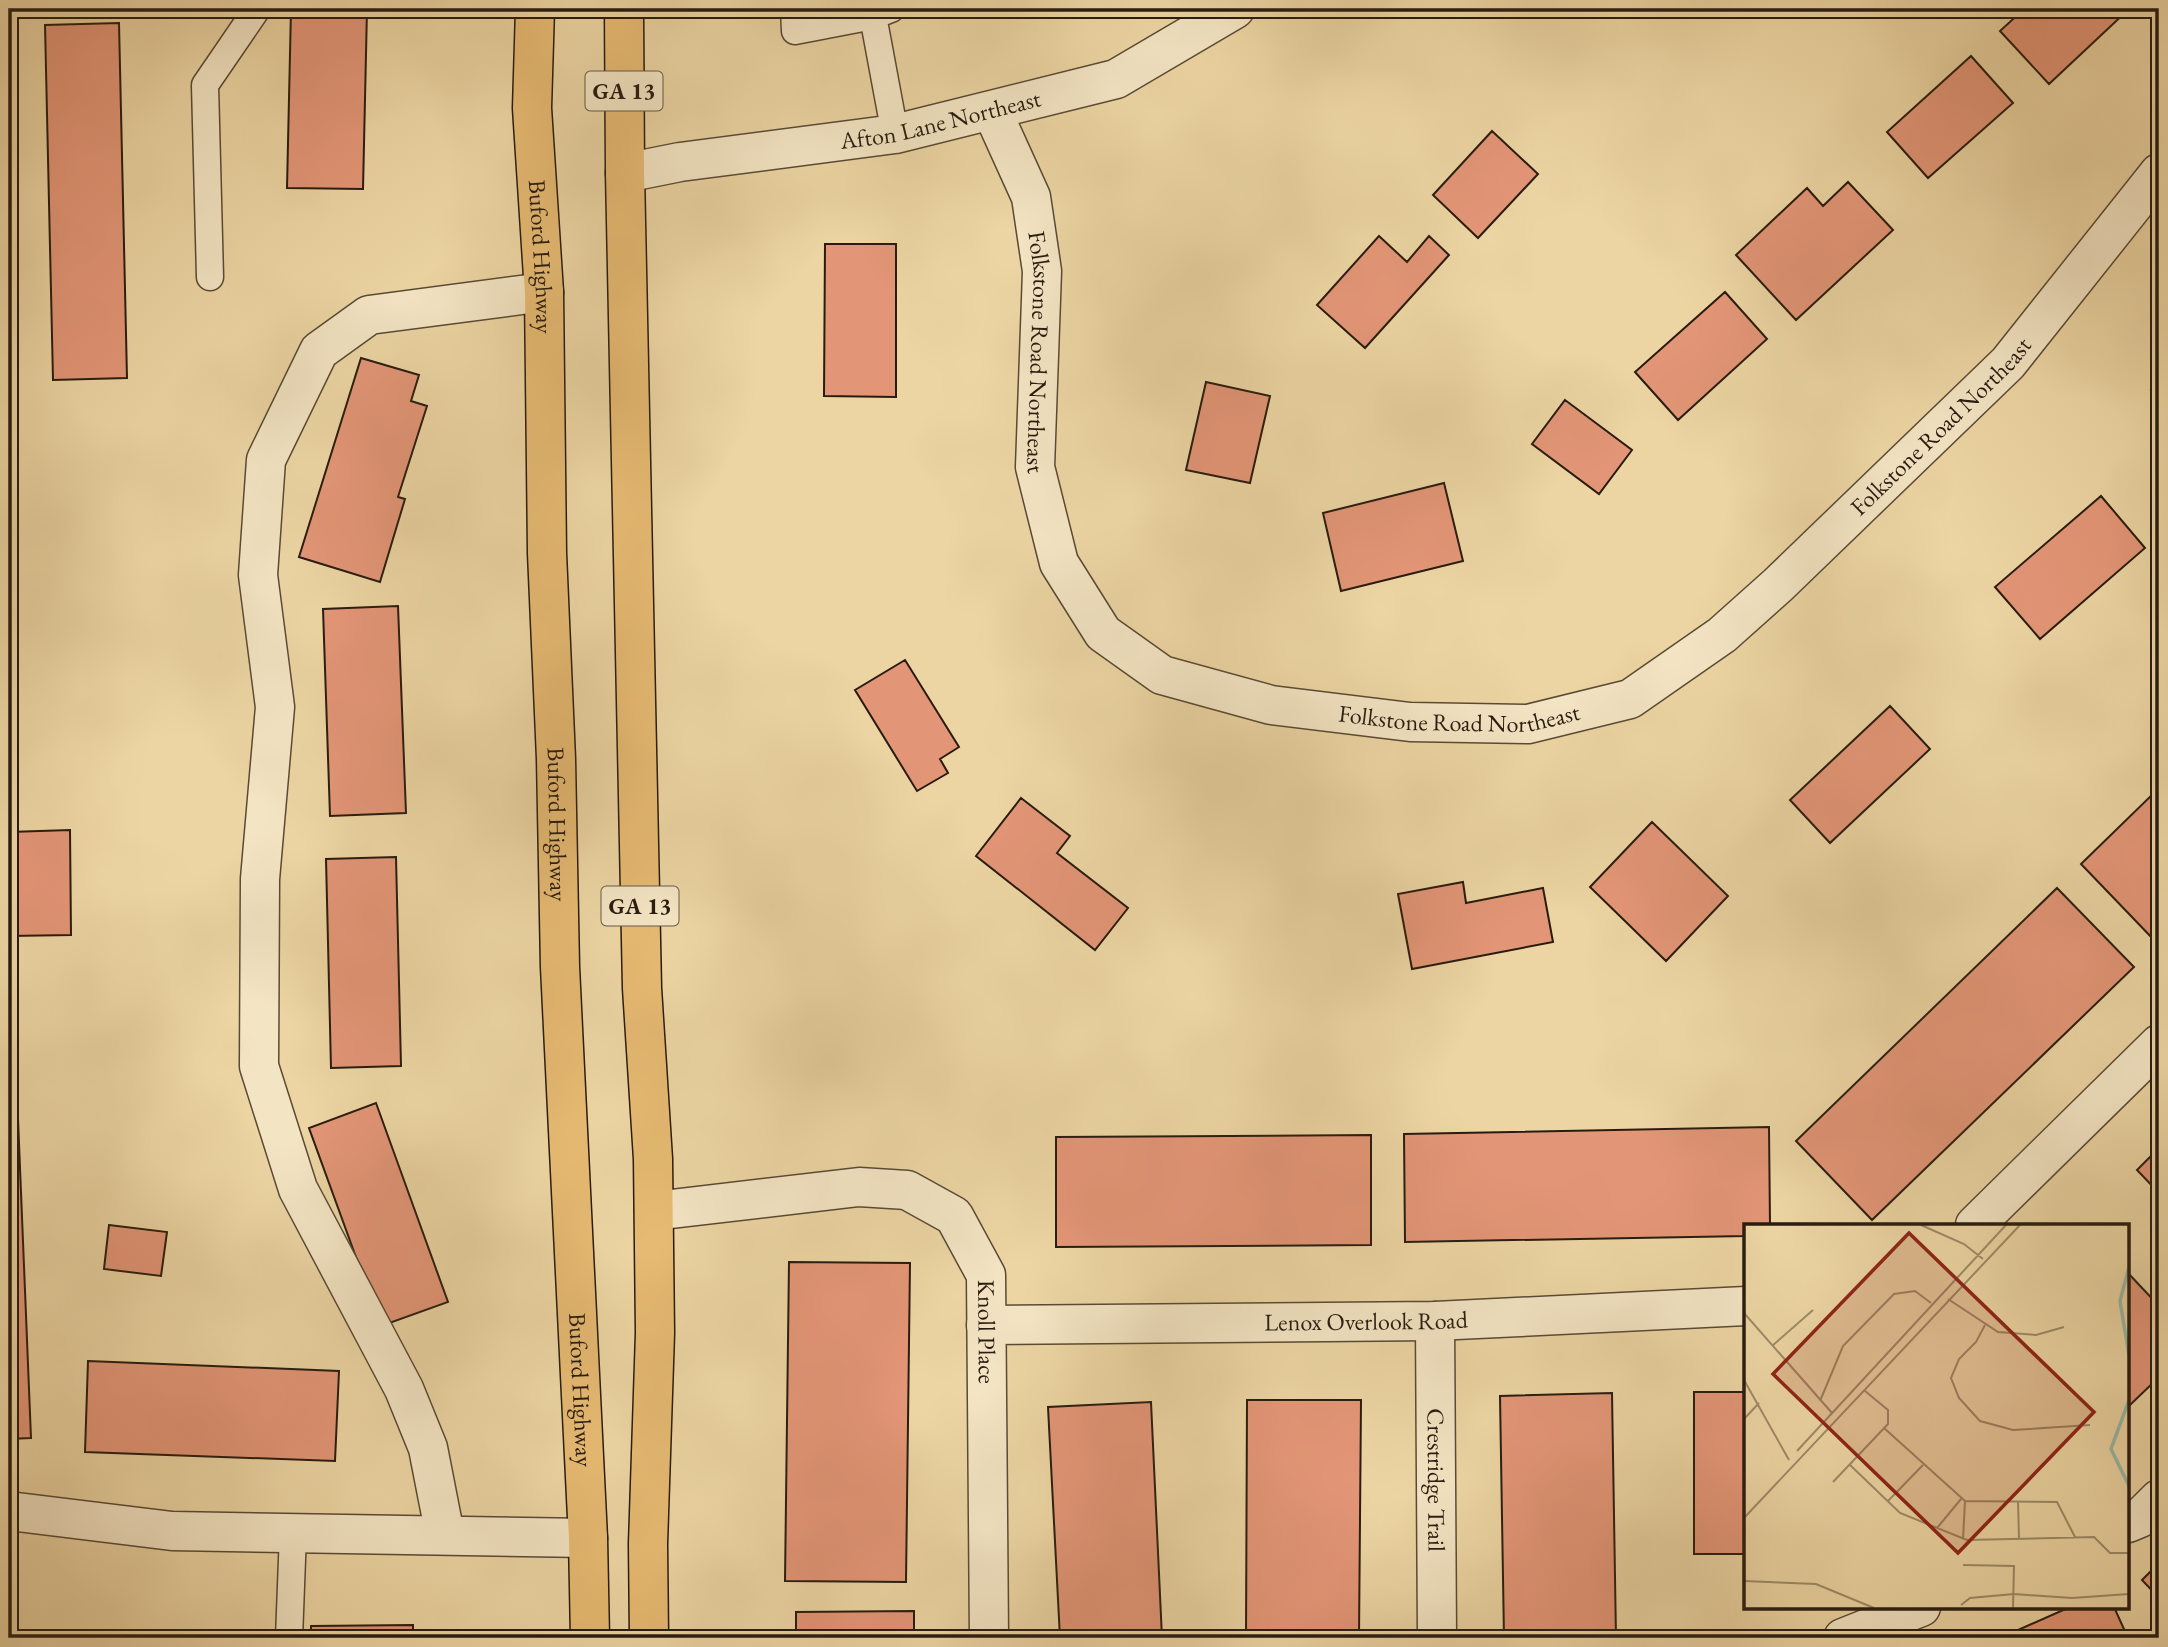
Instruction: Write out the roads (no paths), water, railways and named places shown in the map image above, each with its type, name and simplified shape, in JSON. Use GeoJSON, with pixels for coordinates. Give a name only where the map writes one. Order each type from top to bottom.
{"type":"FeatureCollection","features":[{"type":"Feature","properties":{"kind":"main road","name":"Buford Highway"},"geometry":{"type":"LineString","coordinates":[[535,9],[532,108],[544,292],[547,553],[556,759],[560,967],[588,1538],[590,1638]]}},
{"type":"Feature","properties":{"kind":"main road","name":"GA 13"},"geometry":{"type":"LineString","coordinates":[[624,9],[642,988],[654,1211],[655,1333],[648,1544],[649,1638]]}},
{"type":"Feature","properties":{"kind":"street","name":"Afton Lane Northeast"},"geometry":{"type":"LineString","coordinates":[[625,173],[680,162],[895,134],[1116,79],[1235,9]]}},
{"type":"Feature","properties":{"kind":"street","name":"Folkstone Road Northeast"},"geometry":{"type":"LineString","coordinates":[[992,111],[1031,197],[1042,271],[1035,467],[1059,563],[1103,633],[1162,675],[1271,705],[1410,722],[1528,724],[1630,699],[1722,635],[1778,585],[2008,363],[2159,173]]}},
{"type":"Feature","properties":{"kind":"street"},"geometry":{"type":"LineString","coordinates":[[445,1535],[428,1448],[404,1389],[298,1189],[259,1066],[260,879],[275,707],[258,575],[265,460],[319,351],[369,315],[544,292]]}},
{"type":"Feature","properties":{"kind":"street"},"geometry":{"type":"LineString","coordinates":[[1976,1224],[2159,1044]]}},
{"type":"Feature","properties":{"kind":"street","name":"Knoll Place"},"geometry":{"type":"LineString","coordinates":[[654,1211],[859,1187],[907,1190],[954,1216],[986,1275],[989,1638]]}},
{"type":"Feature","properties":{"kind":"street","name":"Lenox Overlook Road"},"geometry":{"type":"LineString","coordinates":[[986,1325],[1435,1321],[1744,1306]]}},
{"type":"Feature","properties":{"kind":"street","name":"Crestridge Trail"},"geometry":{"type":"LineString","coordinates":[[1435,1321],[1437,1638]]}},
{"type":"Feature","properties":{"kind":"street"},"geometry":{"type":"LineString","coordinates":[[2130,1522],[2140,1518],[2159,1499]]}},
{"type":"Feature","properties":{"kind":"street"},"geometry":{"type":"LineString","coordinates":[[9,1511],[172,1531],[588,1538]]}},
{"type":"Feature","properties":{"kind":"street"},"geometry":{"type":"LineString","coordinates":[[1843,1638],[1898,1611]]}},
{"type":"Feature","properties":{"kind":"lane"},"geometry":{"type":"LineString","coordinates":[[210,277],[205,85],[257,9]]}},
{"type":"Feature","properties":{"kind":"lane"},"geometry":{"type":"LineString","coordinates":[[794,9],[795,31],[882,12],[895,134]]}},
{"type":"Feature","properties":{"kind":"lane"},"geometry":{"type":"LineString","coordinates":[[289,1638],[293,1533]]}}]}
